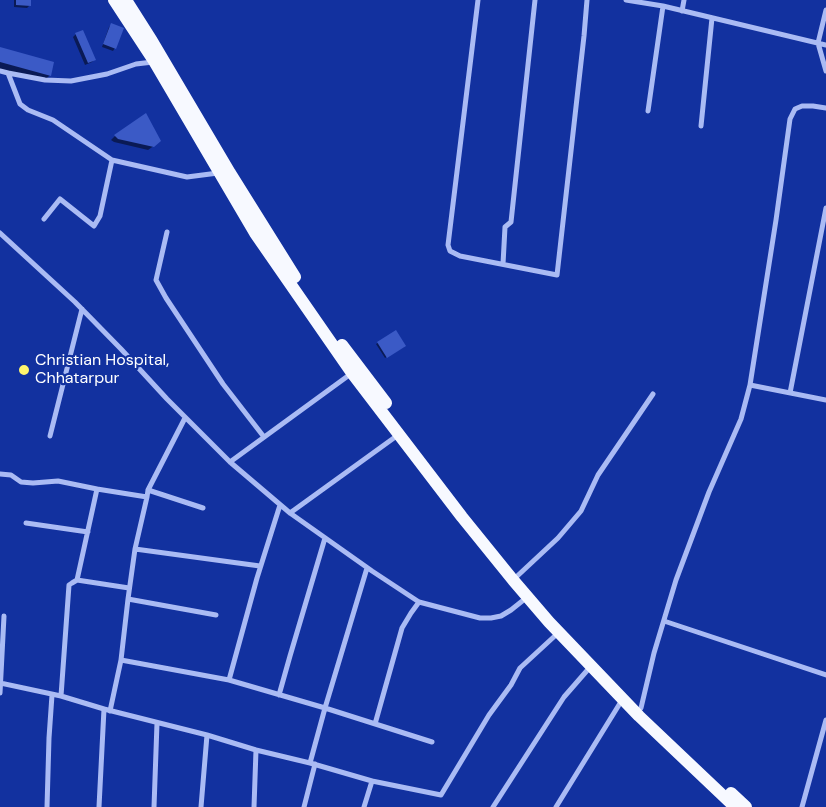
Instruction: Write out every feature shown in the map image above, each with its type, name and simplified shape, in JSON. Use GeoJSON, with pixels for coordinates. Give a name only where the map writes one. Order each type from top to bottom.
{"type":"FeatureCollection","features":[{"type":"Feature","properties":{"kind":"main road"},"geometry":{"type":"LineString","coordinates":[[119,1],[255,233],[352,373],[399,434],[515,578],[548,609],[641,708],[746,807]]}},
{"type":"Feature","properties":{"kind":"main road"},"geometry":{"type":"LineString","coordinates":[[119,1],[152,41],[230,173],[304,292],[515,578],[527,597],[622,699],[735,807]]}},
{"type":"Feature","properties":{"kind":"street"},"geometry":{"type":"LineString","coordinates":[[478,0],[448,245],[450,251],[460,256],[557,275],[587,0]]}},
{"type":"Feature","properties":{"kind":"street"},"geometry":{"type":"LineString","coordinates":[[503,264],[505,227],[512,222],[535,0]]}},
{"type":"Feature","properties":{"kind":"street"},"geometry":{"type":"LineString","coordinates":[[631,0],[682,10],[826,45]]}},
{"type":"Feature","properties":{"kind":"street"},"geometry":{"type":"LineString","coordinates":[[682,10],[684,0]]}},
{"type":"Feature","properties":{"kind":"street"},"geometry":{"type":"LineString","coordinates":[[648,111],[663,6]]}},
{"type":"Feature","properties":{"kind":"street"},"geometry":{"type":"LineString","coordinates":[[826,10],[818,43],[826,71]]}},
{"type":"Feature","properties":{"kind":"street"},"geometry":{"type":"LineString","coordinates":[[701,126],[712,18]]}},
{"type":"Feature","properties":{"kind":"street"},"geometry":{"type":"LineString","coordinates":[[0,71],[45,80],[72,80],[107,74],[136,64],[154,62]]}},
{"type":"Feature","properties":{"kind":"street"},"geometry":{"type":"LineString","coordinates":[[8,74],[20,104],[28,110],[53,120],[112,160],[187,177],[219,173]]}},
{"type":"Feature","properties":{"kind":"street"},"geometry":{"type":"LineString","coordinates":[[641,708],[654,653],[676,580],[694,528],[741,419],[750,385],[790,119],[795,109],[802,106],[826,108]]}},
{"type":"Feature","properties":{"kind":"street"},"geometry":{"type":"LineString","coordinates":[[44,219],[60,199],[94,226],[100,216],[112,160]]}},
{"type":"Feature","properties":{"kind":"street"},"geometry":{"type":"LineString","coordinates":[[790,393],[826,208]]}},
{"type":"Feature","properties":{"kind":"street"},"geometry":{"type":"LineString","coordinates":[[167,232],[156,280],[223,384],[264,437]]}},
{"type":"Feature","properties":{"kind":"street"},"geometry":{"type":"LineString","coordinates":[[0,233],[82,309],[185,418],[230,462],[290,513],[367,568],[418,602],[480,618],[501,616],[527,597]]}},
{"type":"Feature","properties":{"kind":"street"},"geometry":{"type":"LineString","coordinates":[[50,436],[82,309]]}},
{"type":"Feature","properties":{"kind":"street"},"geometry":{"type":"LineString","coordinates":[[230,462],[352,373]]}},
{"type":"Feature","properties":{"kind":"street"},"geometry":{"type":"LineString","coordinates":[[750,385],[826,400]]}},
{"type":"Feature","properties":{"kind":"street"},"geometry":{"type":"LineString","coordinates":[[515,578],[558,538],[581,511],[598,475],[653,394]]}},
{"type":"Feature","properties":{"kind":"street"},"geometry":{"type":"LineString","coordinates":[[110,711],[121,660],[135,549],[148,490],[185,418]]}},
{"type":"Feature","properties":{"kind":"street"},"geometry":{"type":"LineString","coordinates":[[290,513],[399,434]]}},
{"type":"Feature","properties":{"kind":"street"},"geometry":{"type":"LineString","coordinates":[[0,474],[11,475],[21,482],[33,483],[58,480],[97,489],[147,497]]}},
{"type":"Feature","properties":{"kind":"street"},"geometry":{"type":"LineString","coordinates":[[77,580],[97,489]]}},
{"type":"Feature","properties":{"kind":"street"},"geometry":{"type":"LineString","coordinates":[[148,490],[204,508]]}},
{"type":"Feature","properties":{"kind":"street"},"geometry":{"type":"LineString","coordinates":[[229,680],[260,566],[280,505]]}},
{"type":"Feature","properties":{"kind":"street"},"geometry":{"type":"LineString","coordinates":[[26,523],[88,532]]}},
{"type":"Feature","properties":{"kind":"street"},"geometry":{"type":"LineString","coordinates":[[280,695],[325,538]]}},
{"type":"Feature","properties":{"kind":"street"},"geometry":{"type":"LineString","coordinates":[[135,549],[260,566]]}},
{"type":"Feature","properties":{"kind":"street"},"geometry":{"type":"LineString","coordinates":[[304,807],[324,708],[367,568]]}},
{"type":"Feature","properties":{"kind":"street"},"geometry":{"type":"LineString","coordinates":[[61,696],[69,585],[77,580],[130,588]]}},
{"type":"Feature","properties":{"kind":"street"},"geometry":{"type":"LineString","coordinates":[[128,599],[216,615]]}},
{"type":"Feature","properties":{"kind":"street"},"geometry":{"type":"LineString","coordinates":[[375,724],[402,628],[418,602]]}},
{"type":"Feature","properties":{"kind":"street"},"geometry":{"type":"LineString","coordinates":[[0,693],[4,616]]}},
{"type":"Feature","properties":{"kind":"street"},"geometry":{"type":"LineString","coordinates":[[664,621],[826,675]]}},
{"type":"Feature","properties":{"kind":"street"},"geometry":{"type":"LineString","coordinates":[[0,683],[61,696],[110,711],[312,763],[372,781],[441,795],[520,668],[559,632]]}},
{"type":"Feature","properties":{"kind":"street"},"geometry":{"type":"LineString","coordinates":[[121,660],[229,680],[432,742]]}},
{"type":"Feature","properties":{"kind":"street"},"geometry":{"type":"LineString","coordinates":[[493,807],[564,697],[591,666]]}},
{"type":"Feature","properties":{"kind":"street"},"geometry":{"type":"LineString","coordinates":[[47,807],[52,695]]}},
{"type":"Feature","properties":{"kind":"street"},"geometry":{"type":"LineString","coordinates":[[556,807],[622,699]]}},
{"type":"Feature","properties":{"kind":"street"},"geometry":{"type":"LineString","coordinates":[[99,807],[104,709]]}},
{"type":"Feature","properties":{"kind":"street"},"geometry":{"type":"LineString","coordinates":[[802,807],[826,720]]}},
{"type":"Feature","properties":{"kind":"street"},"geometry":{"type":"LineString","coordinates":[[154,807],[158,723]]}},
{"type":"Feature","properties":{"kind":"street"},"geometry":{"type":"LineString","coordinates":[[201,807],[207,735]]}},
{"type":"Feature","properties":{"kind":"street"},"geometry":{"type":"LineString","coordinates":[[254,807],[256,750]]}},
{"type":"Feature","properties":{"kind":"street"},"geometry":{"type":"LineString","coordinates":[[364,807],[372,781]]}},
{"type":"Feature","properties":{"kind":"building"},"geometry":{"type":"Polygon","coordinates":[[[16,0],[31,0],[31,6],[16,5],[16,0]]]}},
{"type":"Feature","properties":{"kind":"building"},"geometry":{"type":"Polygon","coordinates":[[[111,23],[124,28],[116,49],[103,44],[111,23]]]}},
{"type":"Feature","properties":{"kind":"building"},"geometry":{"type":"Polygon","coordinates":[[[83,30],[96,60],[88,63],[75,33],[83,30]]]}},
{"type":"Feature","properties":{"kind":"building"},"geometry":{"type":"Polygon","coordinates":[[[0,47],[54,62],[51,76],[0,62],[0,47]]]}},
{"type":"Feature","properties":{"kind":"building"},"geometry":{"type":"Polygon","coordinates":[[[146,113],[161,141],[154,147],[118,139],[114,135],[146,113]]]}},
{"type":"Feature","properties":{"kind":"building"},"geometry":{"type":"Polygon","coordinates":[[[396,330],[406,346],[387,358],[377,342],[396,330]]]}},
{"type":"Feature","properties":{"kind":"place","name":"Christian Hospital, Chhatarpur"},"geometry":{"type":"Point","coordinates":[24,370]}}]}
